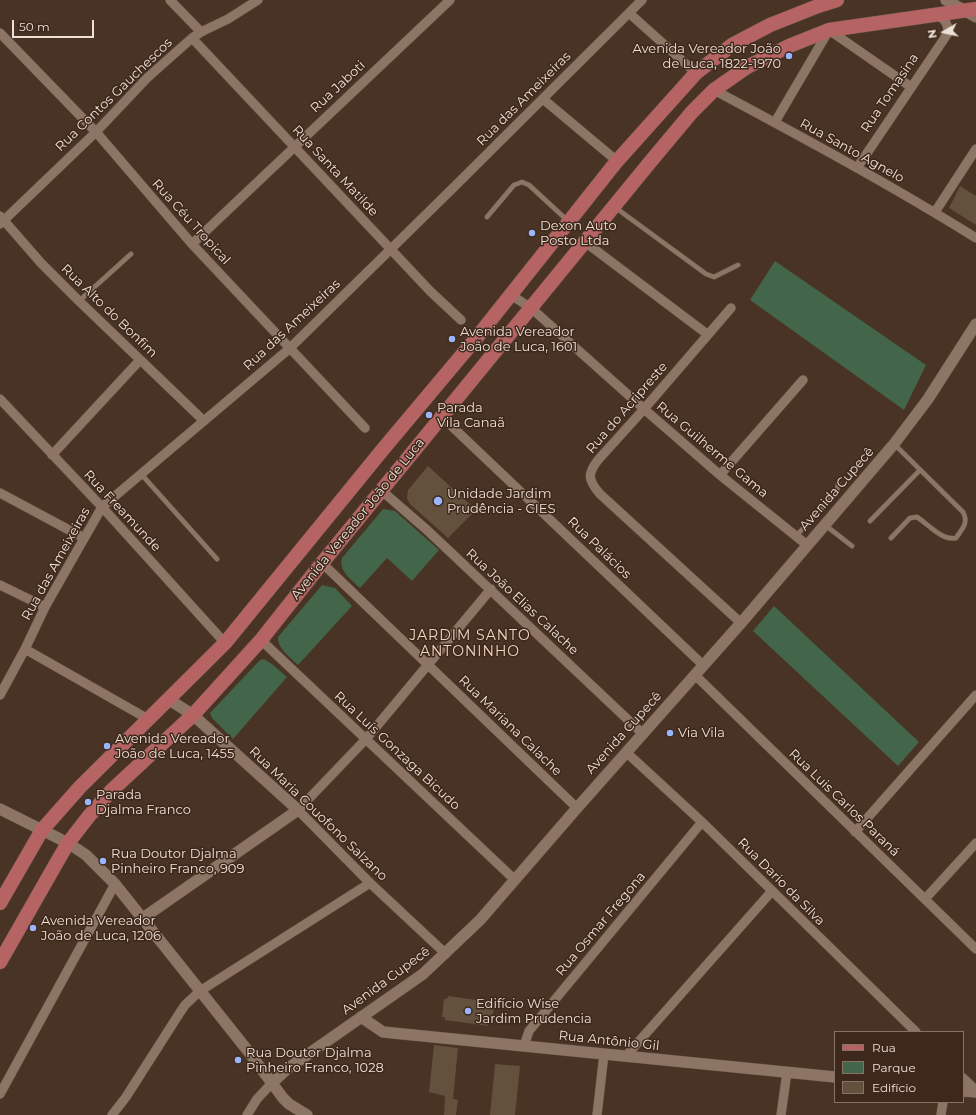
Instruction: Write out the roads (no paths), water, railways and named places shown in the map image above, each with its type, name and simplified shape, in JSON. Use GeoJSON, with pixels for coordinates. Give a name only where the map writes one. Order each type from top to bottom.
{"type":"FeatureCollection","features":[{"type":"Feature","properties":{"kind":"main road","name":"Avenida Vereador João de Luca"},"geometry":{"type":"LineString","coordinates":[[0,903],[42,830],[80,787],[225,642],[511,295],[617,161],[696,73],[732,45],[754,33],[770,25],[834,0]]}},
{"type":"Feature","properties":{"kind":"main road","name":"Avenida Vereador João de Luca"},"geometry":{"type":"LineString","coordinates":[[0,962],[68,843],[89,816],[111,791],[193,715],[261,640],[322,563],[614,206],[692,112],[714,90],[747,67],[789,46],[835,29],[938,15],[972,13]]}},
{"type":"Feature","properties":{"kind":"street"},"geometry":{"type":"LineString","coordinates":[[170,0],[201,32]]}},
{"type":"Feature","properties":{"kind":"street","name":"Rua Contos Gauchescos"},"geometry":{"type":"LineString","coordinates":[[1,220],[96,132],[147,78],[192,38],[258,0]]}},
{"type":"Feature","properties":{"kind":"street","name":"Rua Jaboti"},"geometry":{"type":"LineString","coordinates":[[192,244],[293,146],[450,0]]}},
{"type":"Feature","properties":{"kind":"street","name":"Rua das Ameixeiras"},"geometry":{"type":"LineString","coordinates":[[0,693],[25,649],[45,607],[102,507],[142,475],[289,348],[642,0]]}},
{"type":"Feature","properties":{"kind":"street"},"geometry":{"type":"LineString","coordinates":[[946,0],[972,13]]}},
{"type":"Feature","properties":{"kind":"street"},"geometry":{"type":"LineString","coordinates":[[629,13],[696,73]]}},
{"type":"Feature","properties":{"kind":"street","name":"Rua Tomasina"},"geometry":{"type":"LineString","coordinates":[[857,168],[948,33],[946,21],[938,15]]}},
{"type":"Feature","properties":{"kind":"street"},"geometry":{"type":"LineString","coordinates":[[775,122],[835,29],[843,40],[851,44],[911,87]]}},
{"type":"Feature","properties":{"kind":"street","name":"Rua Céu Tropical"},"geometry":{"type":"LineString","coordinates":[[0,33],[96,132],[192,244],[365,428]]}},
{"type":"Feature","properties":{"kind":"street","name":"Rua Santa Matilde"},"geometry":{"type":"LineString","coordinates":[[192,38],[430,291],[461,320]]}},
{"type":"Feature","properties":{"kind":"street","name":"Rua Santo Agnelo"},"geometry":{"type":"LineString","coordinates":[[714,90],[775,122],[935,212],[976,238]]}},
{"type":"Feature","properties":{"kind":"street"},"geometry":{"type":"LineString","coordinates":[[543,99],[617,161]]}},
{"type":"Feature","properties":{"kind":"street"},"geometry":{"type":"LineString","coordinates":[[935,212],[976,148]]}},
{"type":"Feature","properties":{"kind":"street","name":"Rua Alto do Bonfim"},"geometry":{"type":"LineString","coordinates":[[1,220],[79,301],[204,421]]}},
{"type":"Feature","properties":{"kind":"street"},"geometry":{"type":"LineString","coordinates":[[586,242],[707,334]]}},
{"type":"Feature","properties":{"kind":"street","name":"Rua Guilherme Gama"},"geometry":{"type":"LineString","coordinates":[[511,295],[531,308],[644,409],[720,474],[807,545]]}},
{"type":"Feature","properties":{"kind":"street","name":"Rua do Acripreste"},"geometry":{"type":"LineString","coordinates":[[731,308],[592,469],[592,483],[600,494],[741,623]]}},
{"type":"Feature","properties":{"kind":"street","name":"Avenida Cupecê"},"geometry":{"type":"LineString","coordinates":[[247,1115],[257,1099],[288,1069],[423,974],[446,954],[480,920],[626,752],[741,623],[894,444],[928,399],[974,332]]}},
{"type":"Feature","properties":{"kind":"street"},"geometry":{"type":"LineString","coordinates":[[52,455],[140,360]]}},
{"type":"Feature","properties":{"kind":"street"},"geometry":{"type":"LineString","coordinates":[[720,474],[803,380]]}},
{"type":"Feature","properties":{"kind":"street","name":"Rua Freamunde"},"geometry":{"type":"LineString","coordinates":[[0,398],[225,642]]}},
{"type":"Feature","properties":{"kind":"street","name":"Rua Palácios"},"geometry":{"type":"LineString","coordinates":[[442,417],[703,665]]}},
{"type":"Feature","properties":{"kind":"street","name":"Rua João Elias Calache"},"geometry":{"type":"LineString","coordinates":[[382,491],[491,589],[643,734]]}},
{"type":"Feature","properties":{"kind":"street"},"geometry":{"type":"LineString","coordinates":[[0,493],[84,538]]}},
{"type":"Feature","properties":{"kind":"street","name":"Rua Mariana Calache"},"geometry":{"type":"LineString","coordinates":[[322,563],[577,808]]}},
{"type":"Feature","properties":{"kind":"street"},"geometry":{"type":"LineString","coordinates":[[0,585],[45,607]]}},
{"type":"Feature","properties":{"kind":"street"},"geometry":{"type":"LineString","coordinates":[[143,918],[298,810],[366,739],[491,589]]}},
{"type":"Feature","properties":{"kind":"street","name":"Rua Luís Gonzaga Bicudo"},"geometry":{"type":"LineString","coordinates":[[261,640],[515,880]]}},
{"type":"Feature","properties":{"kind":"street"},"geometry":{"type":"LineString","coordinates":[[25,649],[148,719]]}},
{"type":"Feature","properties":{"kind":"street","name":"Rua Luis Carlos Paraná"},"geometry":{"type":"LineString","coordinates":[[695,675],[976,949]]}},
{"type":"Feature","properties":{"kind":"street"},"geometry":{"type":"LineString","coordinates":[[855,832],[976,694]]}},
{"type":"Feature","properties":{"kind":"street","name":"Rua Maria Couofono Salzano"},"geometry":{"type":"LineString","coordinates":[[168,699],[193,715],[298,810],[370,882],[446,954]]}},
{"type":"Feature","properties":{"kind":"street","name":"Rua Dario da Silva"},"geometry":{"type":"LineString","coordinates":[[626,752],[702,822],[915,1031]]}},
{"type":"Feature","properties":{"kind":"street"},"geometry":{"type":"LineString","coordinates":[[0,809],[68,843],[86,855],[115,884],[143,918],[283,1098],[290,1104],[308,1114]]}},
{"type":"Feature","properties":{"kind":"street","name":"Rua Osmar Fregona"},"geometry":{"type":"LineString","coordinates":[[524,1046],[529,1031],[702,822]]}},
{"type":"Feature","properties":{"kind":"street"},"geometry":{"type":"LineString","coordinates":[[925,899],[976,843]]}},
{"type":"Feature","properties":{"kind":"street"},"geometry":{"type":"LineString","coordinates":[[112,1115],[126,1097],[185,1005],[200,991],[370,882]]}},
{"type":"Feature","properties":{"kind":"street"},"geometry":{"type":"LineString","coordinates":[[0,1094],[115,884]]}},
{"type":"Feature","properties":{"kind":"street"},"geometry":{"type":"LineString","coordinates":[[626,1056],[772,891]]}},
{"type":"Feature","properties":{"kind":"street","name":"Rua Antônio Gil"},"geometry":{"type":"LineString","coordinates":[[361,1017],[383,1032],[834,1078]]}},
{"type":"Feature","properties":{"kind":"street"},"geometry":{"type":"LineString","coordinates":[[597,1115],[604,1054]]}},
{"type":"Feature","properties":{"kind":"street"},"geometry":{"type":"LineString","coordinates":[[781,1115],[787,1072]]}},
{"type":"Feature","properties":{"kind":"street"},"geometry":{"type":"LineString","coordinates":[[964,1079],[976,1091]]}},
{"type":"Feature","properties":{"kind":"street"},"geometry":{"type":"LineString","coordinates":[[964,1091],[976,1091]]}},
{"type":"Feature","properties":{"kind":"street"},"geometry":{"type":"LineString","coordinates":[[941,1115],[943,1103]]}},
{"type":"Feature","properties":{"kind":"lane"},"geometry":{"type":"LineString","coordinates":[[486,217],[514,185],[522,182],[529,185],[569,222]]}},
{"type":"Feature","properties":{"kind":"lane"},"geometry":{"type":"LineString","coordinates":[[614,206],[706,274],[714,277],[738,265]]}},
{"type":"Feature","properties":{"kind":"lane"},"geometry":{"type":"LineString","coordinates":[[79,301],[131,254]]}},
{"type":"Feature","properties":{"kind":"lane"},"geometry":{"type":"LineString","coordinates":[[892,538],[910,518],[916,517],[950,540],[956,538],[966,524],[966,517],[963,512],[894,444]]}},
{"type":"Feature","properties":{"kind":"lane"},"geometry":{"type":"LineString","coordinates":[[870,521],[920,470]]}},
{"type":"Feature","properties":{"kind":"lane"},"geometry":{"type":"LineString","coordinates":[[142,475],[217,559]]}},
{"type":"Feature","properties":{"kind":"lane"},"geometry":{"type":"LineString","coordinates":[[796,536],[837,492],[838,484]]}},
{"type":"Feature","properties":{"kind":"lane"},"geometry":{"type":"LineString","coordinates":[[825,525],[852,546]]}},
{"type":"Feature","properties":{"kind":"place","name":"Avenida Vereador João de Luca, 1822-1970"},"geometry":{"type":"Point","coordinates":[789,56]}},
{"type":"Feature","properties":{"kind":"place","name":"Dexon Auto Posto Ltda"},"geometry":{"type":"Point","coordinates":[532,233]}},
{"type":"Feature","properties":{"kind":"place","name":"Avenida Vereador João de Luca, 1601"},"geometry":{"type":"Point","coordinates":[452,339]}},
{"type":"Feature","properties":{"kind":"place","name":"Parada Vila Canaã"},"geometry":{"type":"Point","coordinates":[429,415]}},
{"type":"Feature","properties":{"kind":"place","name":"Unidade Jardim Prudência - CIES"},"geometry":{"type":"Point","coordinates":[438,501]}},
{"type":"Feature","properties":{"kind":"place","name":"Via Vila"},"geometry":{"type":"Point","coordinates":[670,733]}},
{"type":"Feature","properties":{"kind":"place","name":"Avenida Vereador João de Luca, 1455"},"geometry":{"type":"Point","coordinates":[107,746]}},
{"type":"Feature","properties":{"kind":"place","name":"Parada Djalma Franco"},"geometry":{"type":"Point","coordinates":[88,802]}},
{"type":"Feature","properties":{"kind":"place","name":"Rua Doutor Djalma Pinheiro Franco, 909"},"geometry":{"type":"Point","coordinates":[103,861]}},
{"type":"Feature","properties":{"kind":"place","name":"Avenida Vereador João de Luca, 1206"},"geometry":{"type":"Point","coordinates":[33,928]}},
{"type":"Feature","properties":{"kind":"place","name":"Edifício Wise Jardim Prudencia"},"geometry":{"type":"Point","coordinates":[468,1011]}},
{"type":"Feature","properties":{"kind":"place","name":"Rua Doutor Djalma Pinheiro Franco, 1028"},"geometry":{"type":"Point","coordinates":[238,1060]}},
{"type":"Feature","properties":{"kind":"district","name":"JARDIM SANTO ANTONINHO"},"geometry":{"type":"Point","coordinates":[470,644]}}]}
